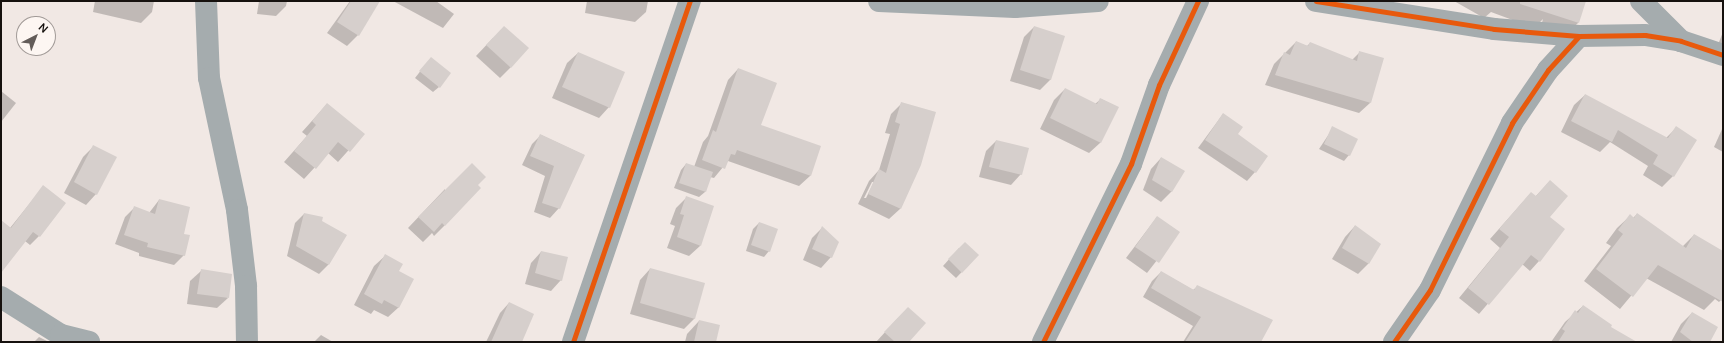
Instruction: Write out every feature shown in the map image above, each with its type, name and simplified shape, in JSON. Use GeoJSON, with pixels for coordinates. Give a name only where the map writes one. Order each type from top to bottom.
{"type":"FeatureCollection","features":[{"type":"Feature","properties":{"kind":"street"},"geometry":{"type":"LineString","coordinates":[[206,1],[209,78],[236,210],[246,286],[247,342]]}},
{"type":"Feature","properties":{"kind":"street"},"geometry":{"type":"LineString","coordinates":[[573,342],[690,1]]}},
{"type":"Feature","properties":{"kind":"street"},"geometry":{"type":"LineString","coordinates":[[879,1],[1015,7],[1098,1]]}},
{"type":"Feature","properties":{"kind":"street"},"geometry":{"type":"LineString","coordinates":[[1043,342],[1132,164],[1159,85],[1198,1]]}},
{"type":"Feature","properties":{"kind":"street"},"geometry":{"type":"LineString","coordinates":[[1316,1],[1494,29],[1578,36],[1645,35],[1681,41],[1723,55]]}},
{"type":"Feature","properties":{"kind":"street"},"geometry":{"type":"LineString","coordinates":[[1641,1],[1681,41]]}},
{"type":"Feature","properties":{"kind":"street"},"geometry":{"type":"LineString","coordinates":[[1394,342],[1430,290],[1512,123],[1548,70],[1578,36]]}},
{"type":"Feature","properties":{"kind":"street"},"geometry":{"type":"LineString","coordinates":[[1,297],[61,335],[89,342]]}},
{"type":"Feature","properties":{"kind":"building"},"geometry":{"type":"Polygon","coordinates":[[[351,1],[380,1],[359,36],[337,22],[351,1]]]}},
{"type":"Feature","properties":{"kind":"building"},"geometry":{"type":"Polygon","coordinates":[[[1520,1],[1586,1],[1579,23],[1520,4],[1520,1]]]}},
{"type":"Feature","properties":{"kind":"building"},"geometry":{"type":"Polygon","coordinates":[[[504,26],[529,48],[511,68],[486,45],[504,26]]]}},
{"type":"Feature","properties":{"kind":"building"},"geometry":{"type":"Polygon","coordinates":[[[1034,26],[1065,36],[1051,80],[1020,70],[1034,26]]]}},
{"type":"Feature","properties":{"kind":"building"},"geometry":{"type":"Polygon","coordinates":[[[1296,41],[1308,46],[1310,42],[1357,61],[1359,51],[1384,58],[1371,103],[1275,75],[1284,52],[1290,55],[1296,41]]]}},
{"type":"Feature","properties":{"kind":"building"},"geometry":{"type":"Polygon","coordinates":[[[578,52],[625,72],[610,108],[562,87],[578,52]]]}},
{"type":"Feature","properties":{"kind":"building"},"geometry":{"type":"Polygon","coordinates":[[[431,57],[451,73],[440,88],[419,71],[431,57]]]}},
{"type":"Feature","properties":{"kind":"building"},"geometry":{"type":"Polygon","coordinates":[[[738,68],[777,83],[761,125],[821,146],[811,176],[737,150],[735,155],[731,154],[725,169],[702,160],[713,130],[716,132],[738,68]]]}},
{"type":"Feature","properties":{"kind":"building"},"geometry":{"type":"Polygon","coordinates":[[[1065,88],[1097,104],[1100,98],[1119,107],[1101,143],[1050,118],[1065,88]]]}},
{"type":"Feature","properties":{"kind":"building"},"geometry":{"type":"Polygon","coordinates":[[[1585,94],[1668,138],[1676,126],[1697,140],[1674,177],[1653,164],[1658,155],[1618,130],[1612,142],[1571,121],[1585,94]]]}},
{"type":"Feature","properties":{"kind":"building"},"geometry":{"type":"Polygon","coordinates":[[[901,102],[936,112],[921,165],[901,209],[868,194],[879,169],[886,173],[900,124],[895,122],[901,102]]]}},
{"type":"Feature","properties":{"kind":"building"},"geometry":{"type":"Polygon","coordinates":[[[327,103],[365,134],[350,152],[338,142],[316,169],[294,151],[316,125],[312,121],[327,103]]]}},
{"type":"Feature","properties":{"kind":"building"},"geometry":{"type":"Polygon","coordinates":[[[1223,113],[1243,127],[1238,134],[1268,156],[1256,173],[1205,140],[1223,113]]]}},
{"type":"Feature","properties":{"kind":"building"},"geometry":{"type":"Polygon","coordinates":[[[1332,126],[1358,139],[1350,156],[1324,144],[1332,126]]]}},
{"type":"Feature","properties":{"kind":"building"},"geometry":{"type":"Polygon","coordinates":[[[540,134],[585,155],[560,209],[542,203],[554,166],[530,156],[540,134]]]}},
{"type":"Feature","properties":{"kind":"building"},"geometry":{"type":"Polygon","coordinates":[[[996,140],[1029,148],[1022,175],[989,167],[996,140]]]}},
{"type":"Feature","properties":{"kind":"building"},"geometry":{"type":"Polygon","coordinates":[[[93,145],[117,157],[97,195],[74,182],[93,145]]]}},
{"type":"Feature","properties":{"kind":"building"},"geometry":{"type":"Polygon","coordinates":[[[1161,157],[1185,171],[1172,192],[1152,180],[1161,157]]]}},
{"type":"Feature","properties":{"kind":"building"},"geometry":{"type":"Polygon","coordinates":[[[472,163],[486,177],[478,185],[481,188],[445,226],[442,223],[434,232],[418,217],[472,163]]]}},
{"type":"Feature","properties":{"kind":"building"},"geometry":{"type":"Polygon","coordinates":[[[686,163],[713,172],[706,192],[679,183],[686,163]]]}},
{"type":"Feature","properties":{"kind":"building"},"geometry":{"type":"Polygon","coordinates":[[[1550,180],[1568,196],[1550,217],[1565,229],[1540,262],[1531,255],[1489,305],[1468,288],[1509,237],[1499,229],[1531,192],[1536,196],[1550,180]]]}},
{"type":"Feature","properties":{"kind":"building"},"geometry":{"type":"Polygon","coordinates":[[[43,185],[66,203],[40,237],[33,232],[1,273],[1,220],[11,228],[43,185]]]}},
{"type":"Feature","properties":{"kind":"building"},"geometry":{"type":"Polygon","coordinates":[[[686,196],[714,206],[701,246],[677,237],[684,215],[680,214],[686,196]]]}},
{"type":"Feature","properties":{"kind":"building"},"geometry":{"type":"Polygon","coordinates":[[[159,199],[190,207],[184,234],[190,235],[185,256],[147,247],[148,243],[124,235],[134,206],[155,214],[159,199]]]}},
{"type":"Feature","properties":{"kind":"building"},"geometry":{"type":"Polygon","coordinates":[[[304,213],[323,217],[322,221],[347,235],[329,265],[296,246],[304,213]]]}},
{"type":"Feature","properties":{"kind":"building"},"geometry":{"type":"Polygon","coordinates":[[[1637,213],[1686,248],[1694,234],[1723,251],[1723,302],[1658,265],[1633,297],[1596,269],[1623,234],[1618,230],[1630,214],[1634,218],[1637,213]]]}},
{"type":"Feature","properties":{"kind":"building"},"geometry":{"type":"Polygon","coordinates":[[[1157,216],[1180,232],[1159,263],[1135,247],[1157,216]]]}},
{"type":"Feature","properties":{"kind":"building"},"geometry":{"type":"Polygon","coordinates":[[[759,222],[778,229],[770,252],[751,245],[759,222]]]}},
{"type":"Feature","properties":{"kind":"building"},"geometry":{"type":"Polygon","coordinates":[[[1355,225],[1381,244],[1369,264],[1342,248],[1355,225]]]}},
{"type":"Feature","properties":{"kind":"building"},"geometry":{"type":"Polygon","coordinates":[[[822,226],[839,242],[832,258],[812,249],[822,226]]]}},
{"type":"Feature","properties":{"kind":"building"},"geometry":{"type":"Polygon","coordinates":[[[965,242],[979,255],[962,273],[948,259],[965,242]]]}},
{"type":"Feature","properties":{"kind":"building"},"geometry":{"type":"Polygon","coordinates":[[[541,251],[568,257],[562,281],[535,273],[541,251]]]}},
{"type":"Feature","properties":{"kind":"building"},"geometry":{"type":"Polygon","coordinates":[[[385,254],[403,264],[399,271],[414,279],[399,308],[384,300],[382,304],[364,294],[385,254]]]}},
{"type":"Feature","properties":{"kind":"building"},"geometry":{"type":"Polygon","coordinates":[[[650,268],[705,283],[695,319],[640,303],[650,268]]]}},
{"type":"Feature","properties":{"kind":"building"},"geometry":{"type":"Polygon","coordinates":[[[201,269],[232,274],[229,298],[197,294],[201,269]]]}},
{"type":"Feature","properties":{"kind":"building"},"geometry":{"type":"Polygon","coordinates":[[[1161,271],[1194,290],[1197,285],[1273,320],[1261,342],[1185,342],[1201,317],[1151,288],[1161,271]]]}},
{"type":"Feature","properties":{"kind":"building"},"geometry":{"type":"Polygon","coordinates":[[[509,302],[534,314],[522,342],[491,342],[509,302]]]}},
{"type":"Feature","properties":{"kind":"building"},"geometry":{"type":"Polygon","coordinates":[[[1583,305],[1612,325],[1611,327],[1637,342],[1558,342],[1565,331],[1562,329],[1575,310],[1578,313],[1583,305]]]}},
{"type":"Feature","properties":{"kind":"building"},"geometry":{"type":"Polygon","coordinates":[[[908,307],[926,323],[909,342],[895,342],[884,332],[908,307]]]}},
{"type":"Feature","properties":{"kind":"building"},"geometry":{"type":"Polygon","coordinates":[[[1692,312],[1718,327],[1710,342],[1693,342],[1680,332],[1692,312]]]}},
{"type":"Feature","properties":{"kind":"building"},"geometry":{"type":"Polygon","coordinates":[[[699,320],[720,325],[716,342],[694,342],[699,320]]]}},
{"type":"Feature","properties":{"kind":"cycle path"},"geometry":{"type":"LineString","coordinates":[[573,342],[690,1]]}},
{"type":"Feature","properties":{"kind":"cycle path"},"geometry":{"type":"LineString","coordinates":[[1043,342],[1131,164],[1159,85],[1198,1]]}},
{"type":"Feature","properties":{"kind":"cycle path"},"geometry":{"type":"LineString","coordinates":[[1316,1],[1494,29],[1579,36],[1645,35],[1681,41],[1723,55]]}},
{"type":"Feature","properties":{"kind":"cycle path"},"geometry":{"type":"LineString","coordinates":[[1394,342],[1430,290],[1512,123],[1548,70],[1579,36]]}}]}
